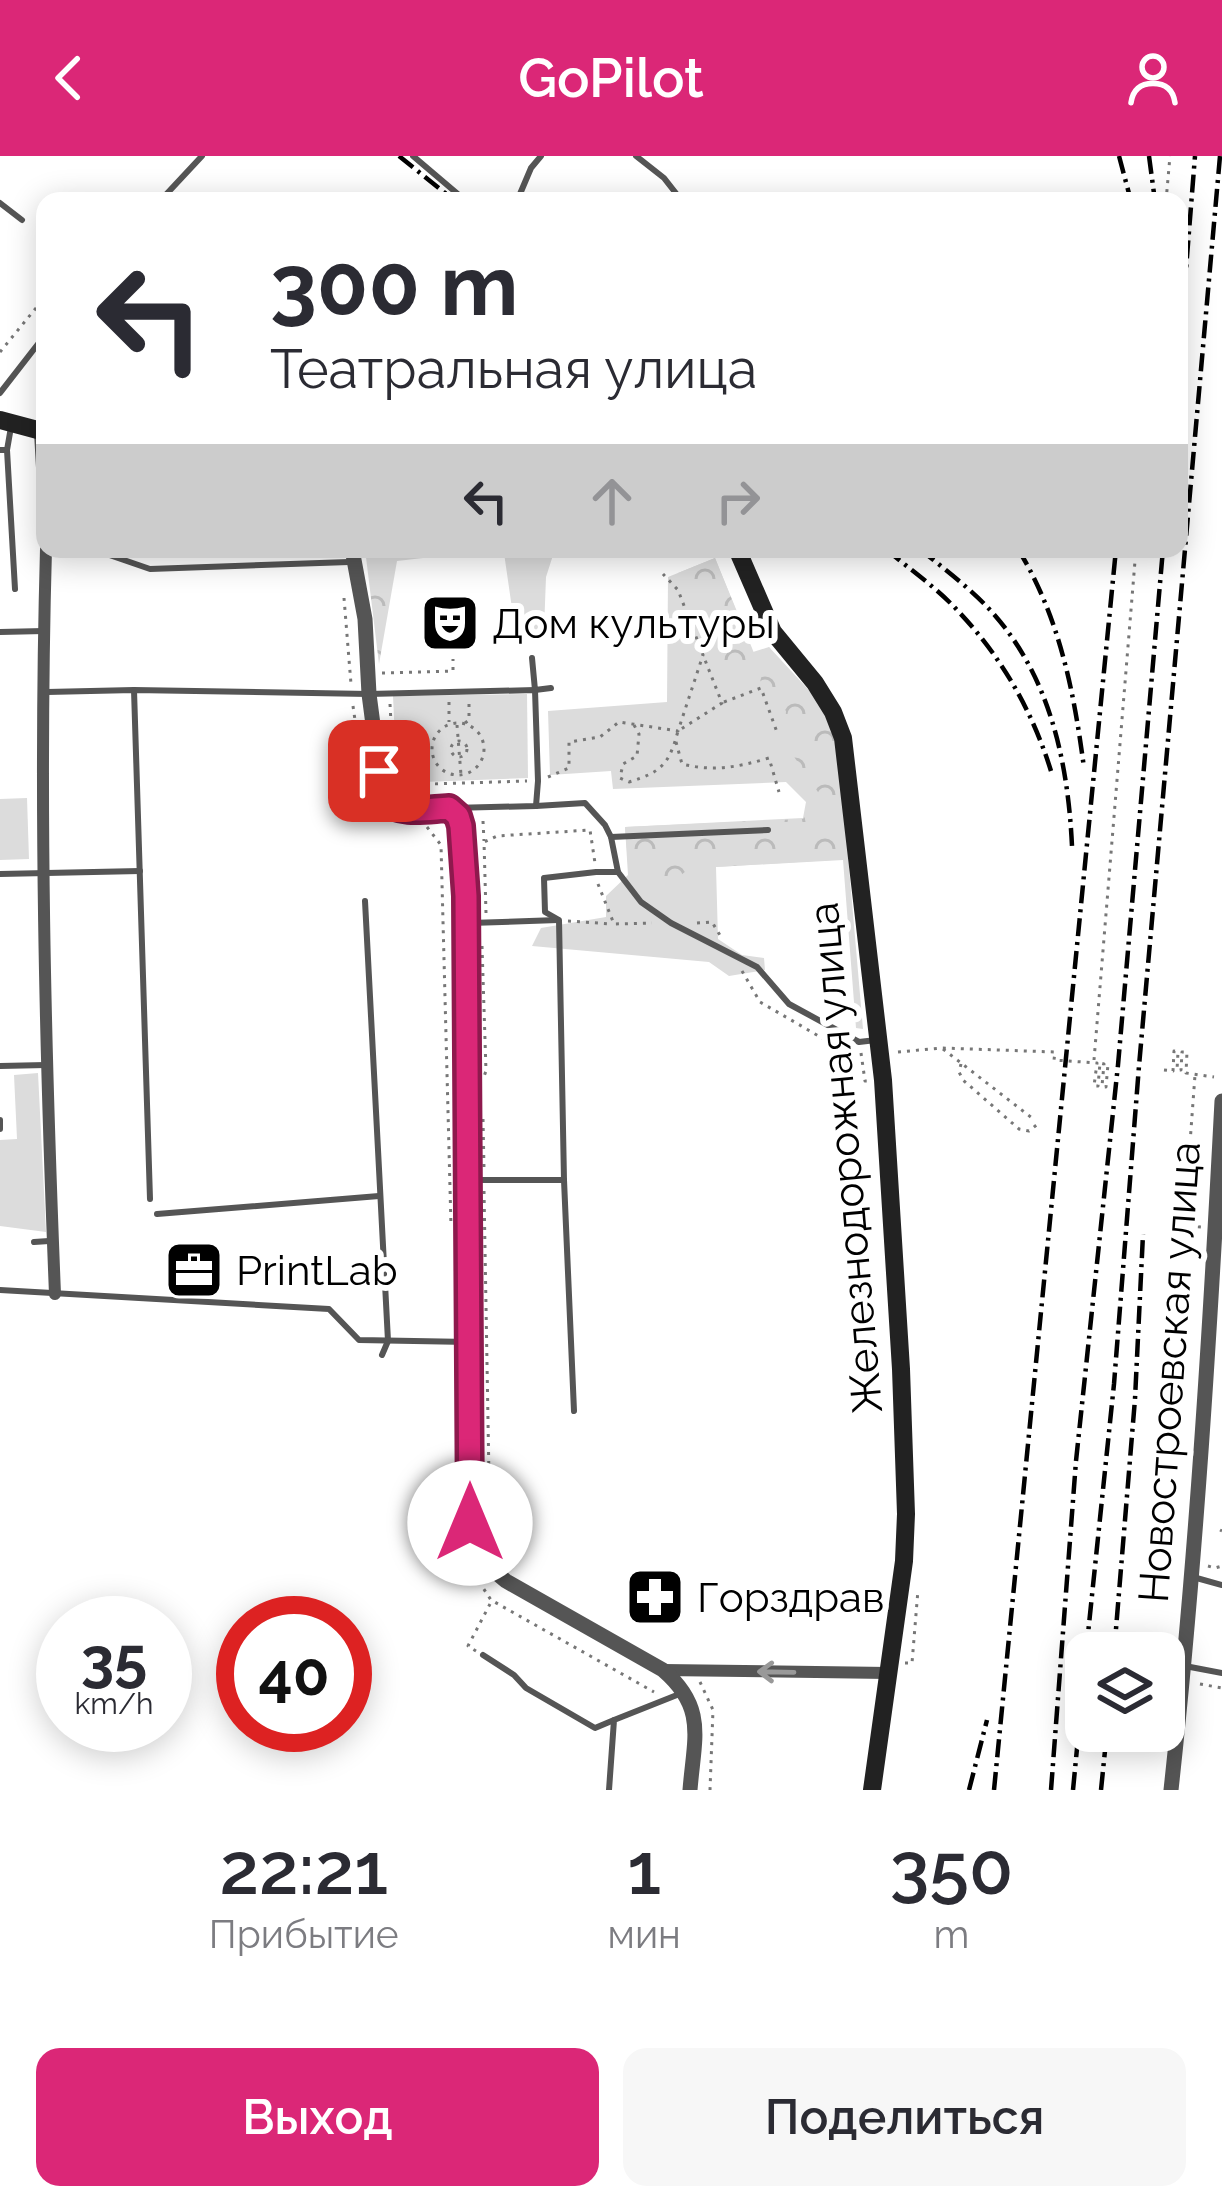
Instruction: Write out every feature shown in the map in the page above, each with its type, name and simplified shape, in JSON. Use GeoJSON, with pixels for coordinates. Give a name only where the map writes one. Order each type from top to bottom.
{"type":"FeatureCollection","features":[{"type":"Feature","properties":{"kind":"main road"},"geometry":{"type":"LineString","coordinates":[[6,422],[36,430]]}},
{"type":"Feature","properties":{"kind":"main road","name":"Железнодорожная улица"},"geometry":{"type":"LineString","coordinates":[[741,558],[773,632],[815,683],[843,738],[885,1046],[906,1514],[904,1561],[872,1790]]}},
{"type":"Feature","properties":{"kind":"street"},"geometry":{"type":"LineString","coordinates":[[46,558],[43,873],[55,1294]]}},
{"type":"Feature","properties":{"kind":"street"},"geometry":{"type":"LineString","coordinates":[[355,558],[383,801],[406,810],[449,808],[461,826],[476,1180],[470,1342],[470,1523],[476,1549],[485,1565],[506,1581],[663,1670],[686,1692],[695,1720],[691,1790]]}},
{"type":"Feature","properties":{"kind":"street","name":"Новостроевская улица"},"geometry":{"type":"LineString","coordinates":[[1185,1666],[1214,1345],[1222,1101]]}},
{"type":"Feature","properties":{"kind":"street"},"geometry":{"type":"LineString","coordinates":[[663,1670],[889,1668]]}},
{"type":"Feature","properties":{"kind":"street","name":"Новостроевская улица"},"geometry":{"type":"LineString","coordinates":[[1171,1790],[1175,1752]]}},
{"type":"Feature","properties":{"kind":"lane"},"geometry":{"type":"LineString","coordinates":[[168,192],[202,156]]}},
{"type":"Feature","properties":{"kind":"lane"},"geometry":{"type":"LineString","coordinates":[[413,156],[455,192]]}},
{"type":"Feature","properties":{"kind":"lane"},"geometry":{"type":"LineString","coordinates":[[521,192],[541,156]]}},
{"type":"Feature","properties":{"kind":"lane"},"geometry":{"type":"LineString","coordinates":[[636,156],[675,192]]}},
{"type":"Feature","properties":{"kind":"lane"},"geometry":{"type":"LineString","coordinates":[[0,203],[22,220]]}},
{"type":"Feature","properties":{"kind":"lane"},"geometry":{"type":"LineString","coordinates":[[0,392],[36,346]]}},
{"type":"Feature","properties":{"kind":"lane"},"geometry":{"type":"LineString","coordinates":[[6,422],[3,450],[15,589]]}},
{"type":"Feature","properties":{"kind":"lane"},"geometry":{"type":"LineString","coordinates":[[118,558],[150,569],[310,558]]}},
{"type":"Feature","properties":{"kind":"lane"},"geometry":{"type":"LineString","coordinates":[[0,632],[44,631]]}},
{"type":"Feature","properties":{"kind":"lane"},"geometry":{"type":"LineString","coordinates":[[532,658],[536,806]]}},
{"type":"Feature","properties":{"kind":"lane"},"geometry":{"type":"LineString","coordinates":[[44,692],[389,694],[551,688]]}},
{"type":"Feature","properties":{"kind":"lane"},"geometry":{"type":"LineString","coordinates":[[134,690],[150,1199]]}},
{"type":"Feature","properties":{"kind":"lane"},"geometry":{"type":"LineString","coordinates":[[449,808],[585,803],[605,825],[618,872],[641,902],[671,923],[758,967],[789,1004],[859,1042],[885,1046]]}},
{"type":"Feature","properties":{"kind":"lane"},"geometry":{"type":"LineString","coordinates":[[611,837],[768,830]]}},
{"type":"Feature","properties":{"kind":"lane"},"geometry":{"type":"LineString","coordinates":[[0,874],[141,871]]}},
{"type":"Feature","properties":{"kind":"lane"},"geometry":{"type":"LineString","coordinates":[[559,920],[544,912],[544,878],[618,872]]}},
{"type":"Feature","properties":{"kind":"lane"},"geometry":{"type":"LineString","coordinates":[[364,901],[388,1341],[382,1355]]}},
{"type":"Feature","properties":{"kind":"lane"},"geometry":{"type":"LineString","coordinates":[[466,923],[559,920]]}},
{"type":"Feature","properties":{"kind":"lane"},"geometry":{"type":"LineString","coordinates":[[559,920],[574,1412]]}},
{"type":"Feature","properties":{"kind":"lane"},"geometry":{"type":"LineString","coordinates":[[0,1066],[46,1065]]}},
{"type":"Feature","properties":{"kind":"lane"},"geometry":{"type":"LineString","coordinates":[[476,1180],[564,1180]]}},
{"type":"Feature","properties":{"kind":"lane"},"geometry":{"type":"LineString","coordinates":[[157,1214],[379,1196]]}},
{"type":"Feature","properties":{"kind":"lane"},"geometry":{"type":"LineString","coordinates":[[34,1242],[53,1241]]}},
{"type":"Feature","properties":{"kind":"lane"},"geometry":{"type":"LineString","coordinates":[[0,1290],[328,1309],[359,1340],[470,1342]]}},
{"type":"Feature","properties":{"kind":"lane"},"geometry":{"type":"LineString","coordinates":[[1193,1577],[1222,1585]]}},
{"type":"Feature","properties":{"kind":"lane"},"geometry":{"type":"LineString","coordinates":[[482,1655],[526,1688],[596,1728],[686,1692]]}},
{"type":"Feature","properties":{"kind":"lane"},"geometry":{"type":"LineString","coordinates":[[1185,1666],[1222,1673]]}},
{"type":"Feature","properties":{"kind":"lane"},"geometry":{"type":"LineString","coordinates":[[609,1790],[614,1720]]}},
{"type":"Feature","properties":{"kind":"path"},"geometry":{"type":"LineString","coordinates":[[1167,192],[1170,156]]}},
{"type":"Feature","properties":{"kind":"path"},"geometry":{"type":"LineString","coordinates":[[0,352],[36,309]]}},
{"type":"Feature","properties":{"kind":"path"},"geometry":{"type":"LineString","coordinates":[[1108,1064],[1106,1087],[1102,1086],[1104,1064],[1100,1063],[1098,1086],[1094,1086],[1135,558]]}},
{"type":"Feature","properties":{"kind":"path"},"geometry":{"type":"LineString","coordinates":[[663,574],[678,590],[722,703]]}},
{"type":"Feature","properties":{"kind":"path"},"geometry":{"type":"LineString","coordinates":[[633,724],[639,734],[637,756],[623,764],[620,778],[629,782],[651,776],[670,759],[703,655]]}},
{"type":"Feature","properties":{"kind":"path"},"geometry":{"type":"LineString","coordinates":[[393,754],[389,672],[453,671],[453,659]]}},
{"type":"Feature","properties":{"kind":"path"},"geometry":{"type":"LineString","coordinates":[[394,779],[402,786],[538,781],[569,768],[569,742],[600,737],[619,722],[678,731],[722,703],[761,688],[778,735]]}},
{"type":"Feature","properties":{"kind":"path"},"geometry":{"type":"LineString","coordinates":[[447,717],[458,724],[476,730],[481,737],[484,754],[476,769],[461,776],[443,772],[431,749],[437,733],[458,724],[469,716]]}},
{"type":"Feature","properties":{"kind":"path"},"geometry":{"type":"LineString","coordinates":[[458,724],[458,741],[451,749],[460,757]]}},
{"type":"Feature","properties":{"kind":"path"},"geometry":{"type":"LineString","coordinates":[[676,740],[682,764],[705,770],[769,758],[779,792]]}},
{"type":"Feature","properties":{"kind":"path"},"geometry":{"type":"LineString","coordinates":[[458,741],[468,748],[460,757],[460,784]]}},
{"type":"Feature","properties":{"kind":"path"},"geometry":{"type":"LineString","coordinates":[[482,1081],[486,1071],[481,934],[486,922],[484,842]]}},
{"type":"Feature","properties":{"kind":"path"},"geometry":{"type":"LineString","coordinates":[[559,920],[614,924]]}},
{"type":"Feature","properties":{"kind":"path"},"geometry":{"type":"LineString","coordinates":[[885,1046],[1054,1052],[1054,1060],[1094,1062]]}},
{"type":"Feature","properties":{"kind":"path"},"geometry":{"type":"LineString","coordinates":[[942,1048],[1032,1118]]}},
{"type":"Feature","properties":{"kind":"path"},"geometry":{"type":"LineString","coordinates":[[1164,1070],[1173,1071],[1174,1052],[1178,1052],[1177,1070],[1181,1070],[1182,1052],[1187,1052],[1186,1073],[1214,1077]]}},
{"type":"Feature","properties":{"kind":"path"},"geometry":{"type":"LineString","coordinates":[[962,1064],[959,1072],[964,1080],[1019,1129],[1029,1131],[1039,1123]]}},
{"type":"Feature","properties":{"kind":"path"},"geometry":{"type":"LineString","coordinates":[[1190,1143],[1195,1075]]}},
{"type":"Feature","properties":{"kind":"path"},"geometry":{"type":"LineString","coordinates":[[483,1121],[476,1180],[490,1535]]}},
{"type":"Feature","properties":{"kind":"path"},"geometry":{"type":"LineString","coordinates":[[1188,1165],[1184,1217],[1188,1226],[1203,1228]]}},
{"type":"Feature","properties":{"kind":"path"},"geometry":{"type":"LineString","coordinates":[[1208,1566],[1222,1566]]}},
{"type":"Feature","properties":{"kind":"path"},"geometry":{"type":"LineString","coordinates":[[889,1668],[912,1663],[919,1585]]}},
{"type":"Feature","properties":{"kind":"path"},"geometry":{"type":"LineString","coordinates":[[482,1655],[468,1646],[491,1600]]}},
{"type":"Feature","properties":{"kind":"path"},"geometry":{"type":"LineString","coordinates":[[1198,1684],[1222,1688]]}},
{"type":"Feature","properties":{"kind":"path"},"geometry":{"type":"LineString","coordinates":[[710,1790],[713,1724]]}},
{"type":"Feature","properties":{"kind":"green space"},"geometry":{"type":"Polygon","coordinates":[[[366,558],[423,558],[397,561],[379,664],[366,558]]]}},
{"type":"Feature","properties":{"kind":"green space"},"geometry":{"type":"Polygon","coordinates":[[[505,558],[552,558],[546,577],[544,630],[515,629],[505,558]]]}},
{"type":"Feature","properties":{"kind":"green space"},"geometry":{"type":"Polygon","coordinates":[[[715,558],[753,652],[769,647],[838,741],[863,1029],[856,1028],[843,860],[716,867],[718,939],[742,955],[764,958],[765,970],[729,976],[709,962],[532,946],[541,928],[606,917],[606,896],[628,875],[625,827],[803,818],[806,802],[786,782],[613,789],[611,771],[550,775],[548,711],[667,702],[668,577],[715,558]]]}},
{"type":"Feature","properties":{"kind":"green space"},"geometry":{"type":"Polygon","coordinates":[[[715,558],[754,653],[751,685],[726,694],[678,573],[715,558]]]}},
{"type":"Feature","properties":{"kind":"green space"},"geometry":{"type":"Polygon","coordinates":[[[769,647],[818,700],[838,741],[848,859],[716,867],[698,862],[660,891],[629,875],[625,827],[803,819],[820,795],[784,742],[786,711],[760,682],[769,647]]]}},
{"type":"Feature","properties":{"kind":"green space"},"geometry":{"type":"Polygon","coordinates":[[[527,694],[528,778],[397,783],[393,696],[527,694]]]}},
{"type":"Feature","properties":{"kind":"green space"},"geometry":{"type":"Polygon","coordinates":[[[27,798],[29,859],[0,860],[0,799],[27,798]]]}},
{"type":"Feature","properties":{"kind":"green space"},"geometry":{"type":"Polygon","coordinates":[[[38,1073],[46,1232],[0,1226],[0,1140],[17,1139],[14,1075],[38,1073]]]}},
{"type":"Feature","properties":{"kind":"railway"},"geometry":{"type":"LineString","coordinates":[[399,156],[444,192]]}},
{"type":"Feature","properties":{"kind":"railway"},"geometry":{"type":"LineString","coordinates":[[1119,156],[1129,192]]}},
{"type":"Feature","properties":{"kind":"railway"},"geometry":{"type":"LineString","coordinates":[[1149,156],[1154,192]]}},
{"type":"Feature","properties":{"kind":"railway"},"geometry":{"type":"LineString","coordinates":[[1188,244],[1195,156]]}},
{"type":"Feature","properties":{"kind":"railway"},"geometry":{"type":"LineString","coordinates":[[1188,516],[1220,156]]}},
{"type":"Feature","properties":{"kind":"railway"},"geometry":{"type":"LineString","coordinates":[[897,558],[949,602],[988,646],[1025,705],[1051,771]]}},
{"type":"Feature","properties":{"kind":"railway"},"geometry":{"type":"LineString","coordinates":[[931,558],[991,611],[1028,663],[1060,752],[1072,846]]}},
{"type":"Feature","properties":{"kind":"railway"},"geometry":{"type":"LineString","coordinates":[[1023,558],[1063,655],[1084,768]]}},
{"type":"Feature","properties":{"kind":"railway"},"geometry":{"type":"LineString","coordinates":[[994,1790],[1115,558]]}},
{"type":"Feature","properties":{"kind":"railway"},"geometry":{"type":"LineString","coordinates":[[1051,1790],[1076,1461],[1118,1065],[1162,558]]}},
{"type":"Feature","properties":{"kind":"railway"},"geometry":{"type":"LineString","coordinates":[[1088,1632],[1114,1384],[1184,558]]}},
{"type":"Feature","properties":{"kind":"railway"},"geometry":{"type":"LineString","coordinates":[[1116,1632],[1143,1234]]}},
{"type":"Feature","properties":{"kind":"railway"},"geometry":{"type":"LineString","coordinates":[[969,1790],[987,1720]]}},
{"type":"Feature","properties":{"kind":"railway"},"geometry":{"type":"LineString","coordinates":[[1073,1790],[1077,1752]]}},
{"type":"Feature","properties":{"kind":"railway"},"geometry":{"type":"LineString","coordinates":[[1101,1790],[1105,1752]]}},
{"type":"Feature","properties":{"kind":"place","name":"Дом культуры"},"geometry":{"type":"Point","coordinates":[450,623]}},
{"type":"Feature","properties":{"kind":"place","name":"PrintLab"},"geometry":{"type":"Point","coordinates":[194,1270]}},
{"type":"Feature","properties":{"kind":"place","name":"Горздрав"},"geometry":{"type":"Point","coordinates":[655,1597]}},
{"type":"Feature","properties":{"kind":"route"},"geometry":{"type":"LineString","coordinates":[[379,771],[383,801],[406,810],[449,808],[458,816],[464,844],[470,1523]]}}]}
